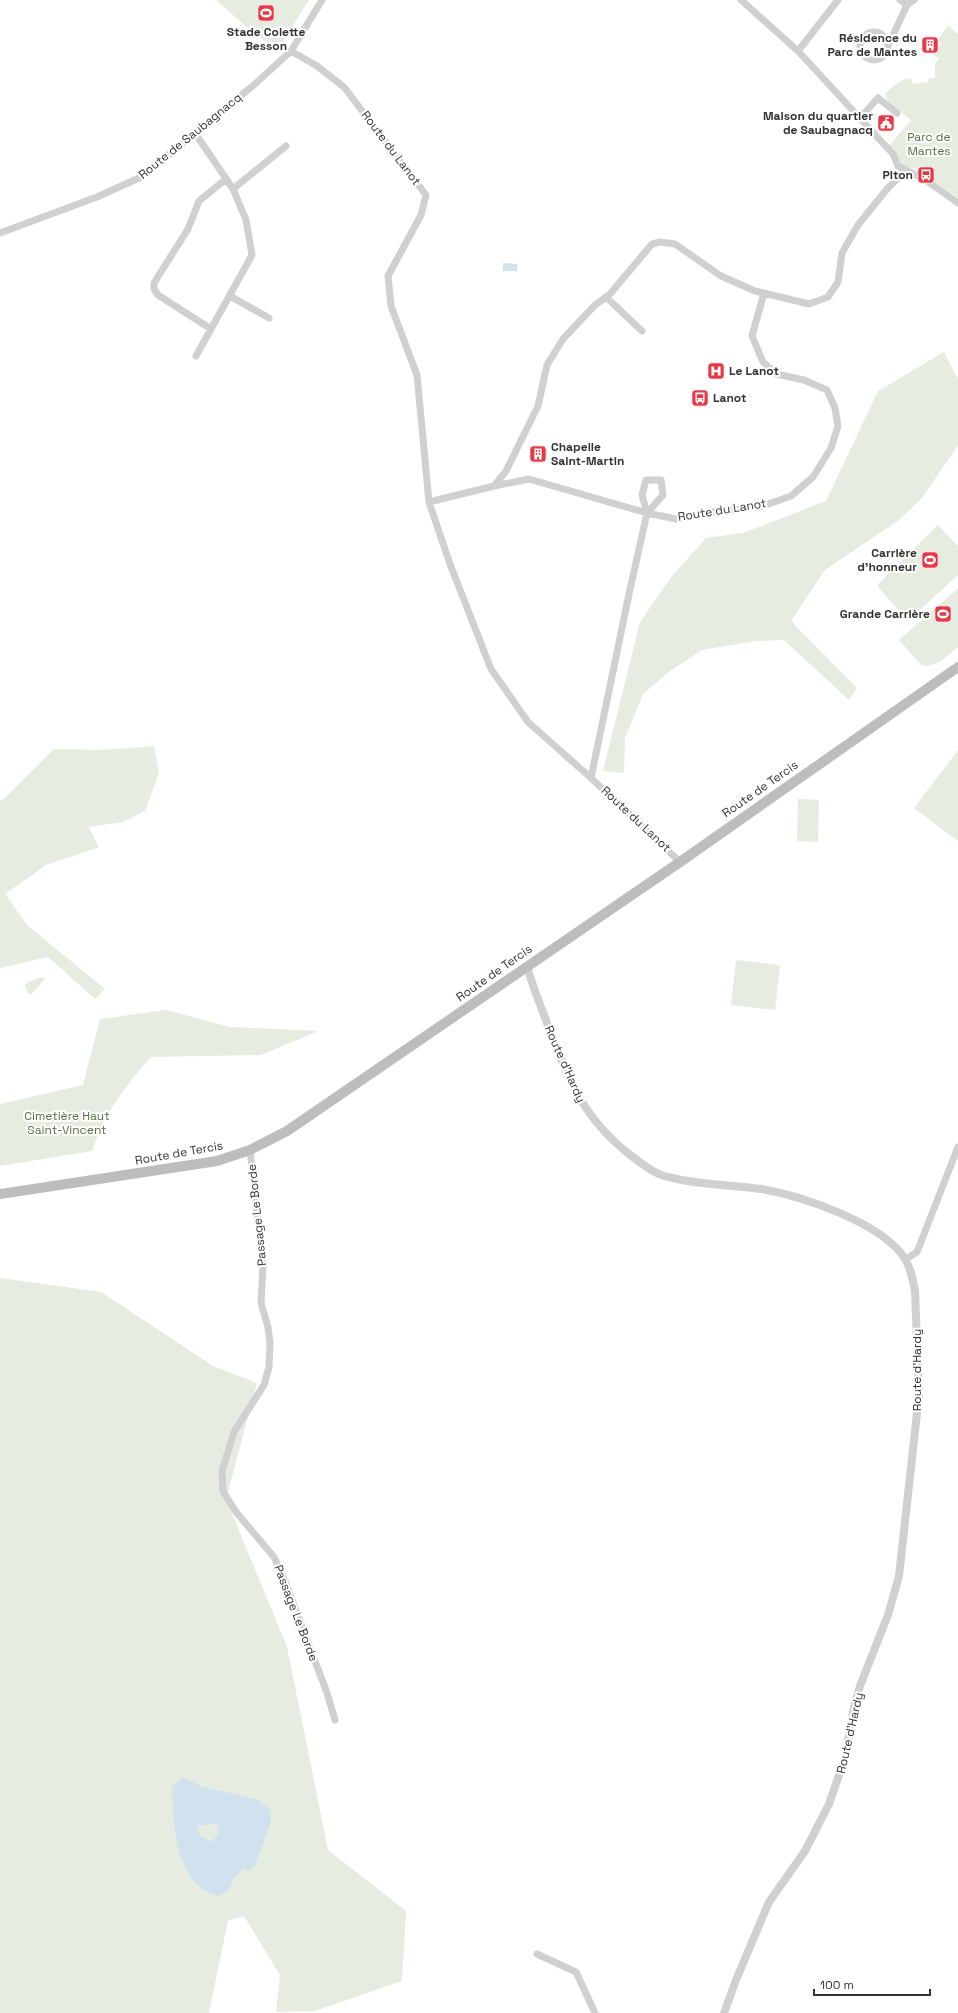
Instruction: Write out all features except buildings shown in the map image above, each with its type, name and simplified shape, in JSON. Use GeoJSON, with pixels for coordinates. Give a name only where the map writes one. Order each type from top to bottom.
{"type":"FeatureCollection","features":[{"type":"Feature","properties":{"kind":"main road","name":"Route de Tercis"},"geometry":{"type":"LineString","coordinates":[[0,1194],[201,1164],[227,1158],[250,1150],[304,1120],[680,862],[958,667]]}},
{"type":"Feature","properties":{"kind":"street","name":"Route de Saubagnacq"},"geometry":{"type":"LineString","coordinates":[[0,233],[97,197],[141,177],[255,84],[291,51],[322,0]]}},
{"type":"Feature","properties":{"kind":"street"},"geometry":{"type":"LineString","coordinates":[[741,0],[798,51],[893,154],[898,166],[905,171],[919,176],[958,203]]}},
{"type":"Feature","properties":{"kind":"street"},"geometry":{"type":"LineString","coordinates":[[798,51],[838,0]]}},
{"type":"Feature","properties":{"kind":"street"},"geometry":{"type":"LineString","coordinates":[[900,0],[907,5]]}},
{"type":"Feature","properties":{"kind":"street"},"geometry":{"type":"LineString","coordinates":[[888,46],[907,5],[914,0]]}},
{"type":"Feature","properties":{"kind":"street","name":"Route du Lanot"},"geometry":{"type":"LineString","coordinates":[[291,51],[317,66],[344,87],[426,195],[421,215],[388,276],[391,306],[417,375],[429,502],[450,564],[491,670],[528,722],[592,778],[680,862]]}},
{"type":"Feature","properties":{"kind":"street"},"geometry":{"type":"LineString","coordinates":[[860,118],[878,98],[897,113]]}},
{"type":"Feature","properties":{"kind":"street"},"geometry":{"type":"LineString","coordinates":[[195,133],[233,189],[246,220],[252,255],[196,356]]}},
{"type":"Feature","properties":{"kind":"street"},"geometry":{"type":"LineString","coordinates":[[233,189],[286,146]]}},
{"type":"Feature","properties":{"kind":"street"},"geometry":{"type":"LineString","coordinates":[[494,486],[506,471],[538,406],[547,365],[563,339],[574,325],[606,297],[652,244],[660,242],[675,244],[721,276],[764,293],[808,304],[828,297],[838,282],[842,253],[858,225],[886,189],[905,171]]}},
{"type":"Feature","properties":{"kind":"street"},"geometry":{"type":"LineString","coordinates":[[211,329],[158,295],[154,289],[154,283],[188,229],[199,201],[226,180]]}},
{"type":"Feature","properties":{"kind":"street","name":"Route du Lanot"},"geometry":{"type":"LineString","coordinates":[[429,502],[529,478],[647,513],[676,519],[718,511],[760,507],[791,496],[813,477],[831,448],[838,426],[835,408],[827,390],[804,380],[776,374],[763,362],[752,336],[764,293]]}},
{"type":"Feature","properties":{"kind":"street"},"geometry":{"type":"LineString","coordinates":[[230,296],[269,318]]}},
{"type":"Feature","properties":{"kind":"street"},"geometry":{"type":"LineString","coordinates":[[606,297],[642,331]]}},
{"type":"Feature","properties":{"kind":"street","name":"Route du Lanot"},"geometry":{"type":"LineString","coordinates":[[592,778],[628,594],[647,513]]}},
{"type":"Feature","properties":{"kind":"street","name":"Route d'Hardy"},"geometry":{"type":"LineString","coordinates":[[527,966],[556,1047],[578,1096],[599,1127],[637,1160],[660,1174],[701,1184],[761,1189],[814,1203],[840,1213],[869,1228],[896,1247],[906,1260],[912,1274],[915,1291],[919,1395],[899,1576],[888,1616],[854,1707],[845,1758],[829,1804],[805,1851],[769,1902],[736,1980],[724,2013]]}},
{"type":"Feature","properties":{"kind":"street"},"geometry":{"type":"LineString","coordinates":[[906,1260],[917,1252],[958,1147]]}},
{"type":"Feature","properties":{"kind":"street","name":"Passage Le Borde"},"geometry":{"type":"LineString","coordinates":[[250,1150],[263,1265],[261,1303],[268,1327],[270,1343],[269,1367],[264,1385],[234,1432],[222,1471],[223,1491],[236,1512],[274,1557],[283,1576],[327,1693],[334,1720]]}},
{"type":"Feature","properties":{"kind":"street"},"geometry":{"type":"LineString","coordinates":[[537,1954],[576,1972],[595,2013]]}},
{"type":"Feature","properties":{"kind":"green space","name":"Stade Colette Besson"},"geometry":{"type":"Polygon","coordinates":[[[216,0],[309,0],[283,42],[271,44],[258,37],[216,0]]]}},
{"type":"Feature","properties":{"kind":"green space","name":"Parc de Mantes"},"geometry":{"type":"Polygon","coordinates":[[[948,26],[958,34],[958,198],[914,168],[903,167],[889,146],[911,120],[888,102],[885,94],[903,80],[911,78],[913,84],[928,82],[928,79],[935,78],[935,63],[939,59],[933,54],[941,44],[937,40],[948,26]]]}},
{"type":"Feature","properties":{"kind":"green space"},"geometry":{"type":"Polygon","coordinates":[[[944,352],[958,379],[958,445],[922,498],[899,520],[825,570],[791,621],[857,688],[849,700],[784,640],[756,641],[702,650],[670,671],[643,694],[625,738],[624,773],[603,771],[640,622],[672,576],[706,538],[743,533],[826,501],[878,391],[944,352]]]}},
{"type":"Feature","properties":{"kind":"green space","name":"Carrière d'honneur"},"geometry":{"type":"Polygon","coordinates":[[[938,525],[958,546],[958,575],[908,621],[878,587],[878,584],[938,525]]]}},
{"type":"Feature","properties":{"kind":"green space","name":"Grande Carrière"},"geometry":{"type":"Polygon","coordinates":[[[958,588],[958,647],[936,663],[926,666],[921,665],[899,640],[958,588]]]}},
{"type":"Feature","properties":{"kind":"green space"},"geometry":{"type":"Polygon","coordinates":[[[154,746],[159,773],[145,811],[123,822],[89,827],[99,847],[46,865],[5,894],[27,925],[105,989],[95,999],[48,957],[0,968],[0,800],[4,799],[54,749],[103,750],[154,746]]]}},
{"type":"Feature","properties":{"kind":"green space"},"geometry":{"type":"Polygon","coordinates":[[[958,750],[958,841],[914,808],[958,750]]]}},
{"type":"Feature","properties":{"kind":"green space"},"geometry":{"type":"Polygon","coordinates":[[[798,799],[819,800],[818,842],[797,841],[798,799]]]}},
{"type":"Feature","properties":{"kind":"green space"},"geometry":{"type":"Polygon","coordinates":[[[736,960],[780,965],[775,1010],[731,1005],[736,960]]]}},
{"type":"Feature","properties":{"kind":"green space"},"geometry":{"type":"Polygon","coordinates":[[[42,977],[45,979],[32,994],[29,994],[25,987],[26,983],[42,977]]]}},
{"type":"Feature","properties":{"kind":"green space","name":"Cimetière Haut Saint-Vincent"},"geometry":{"type":"Polygon","coordinates":[[[166,1010],[230,1027],[318,1031],[261,1055],[151,1057],[132,1079],[109,1112],[92,1151],[0,1166],[0,1104],[83,1085],[100,1019],[166,1010]]]}},
{"type":"Feature","properties":{"kind":"green space"},"geometry":{"type":"Polygon","coordinates":[[[0,1278],[101,1292],[213,1366],[257,1383],[226,1499],[287,1647],[328,1850],[406,1911],[402,1981],[315,2011],[276,2012],[280,1975],[244,1916],[228,1920],[209,2013],[0,2013],[0,1278]]]}},
{"type":"Feature","properties":{"kind":"water"},"geometry":{"type":"Polygon","coordinates":[[[503,263],[517,264],[517,271],[503,271],[503,263]]]}},
{"type":"Feature","properties":{"kind":"water"},"geometry":{"type":"Polygon","coordinates":[[[183,1777],[201,1786],[258,1800],[270,1810],[271,1822],[255,1865],[250,1871],[244,1868],[232,1880],[229,1890],[218,1896],[201,1888],[185,1867],[177,1841],[173,1813],[172,1787],[183,1777]],[[212,1823],[197,1827],[200,1836],[211,1841],[218,1836],[218,1826],[212,1823]]]}},
{"type":"Feature","properties":{"kind":"place","name":"Stade Colette Besson"},"geometry":{"type":"Point","coordinates":[266,13]}},
{"type":"Feature","properties":{"kind":"place","name":"Résidence du Parc de Mantes"},"geometry":{"type":"Point","coordinates":[930,45]}},
{"type":"Feature","properties":{"kind":"place","name":"Maison du quartier de Saubagnacq"},"geometry":{"type":"Point","coordinates":[886,123]}},
{"type":"Feature","properties":{"kind":"place","name":"Piton"},"geometry":{"type":"Point","coordinates":[926,175]}},
{"type":"Feature","properties":{"kind":"place","name":"Le Lanot"},"geometry":{"type":"Point","coordinates":[716,371]}},
{"type":"Feature","properties":{"kind":"place","name":"Lanot"},"geometry":{"type":"Point","coordinates":[700,398]}},
{"type":"Feature","properties":{"kind":"place","name":"Chapelle Saint-Martin"},"geometry":{"type":"Point","coordinates":[538,454]}},
{"type":"Feature","properties":{"kind":"place","name":"Carrière d'honneur"},"geometry":{"type":"Point","coordinates":[930,560]}},
{"type":"Feature","properties":{"kind":"place","name":"Grande Carrière"},"geometry":{"type":"Point","coordinates":[943,614]}}]}
